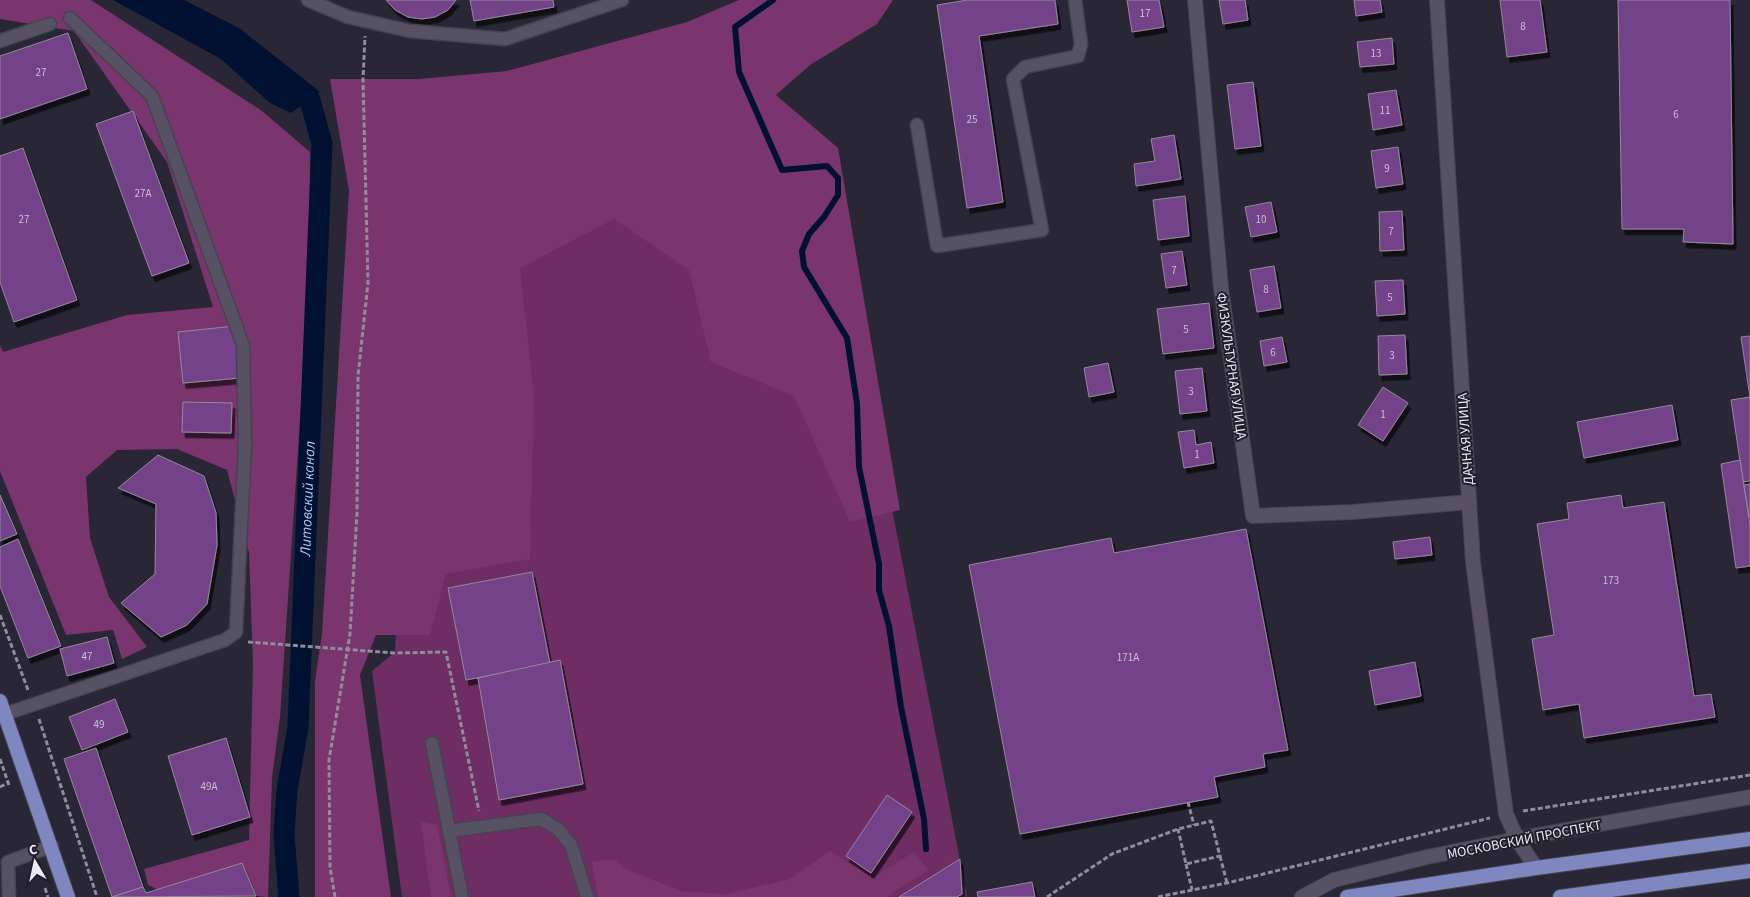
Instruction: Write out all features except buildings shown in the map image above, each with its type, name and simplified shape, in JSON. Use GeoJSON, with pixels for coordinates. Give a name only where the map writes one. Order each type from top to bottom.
{"type":"FeatureCollection","features":[{"type":"Feature","properties":{"kind":"main road"},"geometry":{"type":"LineString","coordinates":[[0,700],[2,715],[52,846],[68,897]]}},
{"type":"Feature","properties":{"kind":"main road","name":"МОСКОВСКИЙ ПРОСПЕКТ"},"geometry":{"type":"LineString","coordinates":[[1347,897],[1536,868],[1750,839]]}},
{"type":"Feature","properties":{"kind":"main road"},"geometry":{"type":"LineString","coordinates":[[1560,897],[1750,871]]}},
{"type":"Feature","properties":{"kind":"street","name":"ФИЗКУЛЬТУРНАЯ УЛИЦА"},"geometry":{"type":"LineString","coordinates":[[1195,0],[1221,288],[1253,516],[1352,512],[1469,502]]}},
{"type":"Feature","properties":{"kind":"street","name":"ДАЧНАЯ УЛИЦА"},"geometry":{"type":"LineString","coordinates":[[1437,0],[1451,246],[1473,562],[1506,814],[1517,839],[1536,868]]}},
{"type":"Feature","properties":{"kind":"street","name":"МОСКОВСКИЙ ПРОСПЕКТ"},"geometry":{"type":"LineString","coordinates":[[1302,897],[1334,880],[1427,857],[1750,797]]}},
{"type":"Feature","properties":{"kind":"lane"},"geometry":{"type":"LineString","coordinates":[[308,0],[348,17],[410,31],[505,38],[622,0]]}},
{"type":"Feature","properties":{"kind":"lane"},"geometry":{"type":"LineString","coordinates":[[917,125],[937,246],[1042,230],[1013,79],[1025,67],[1078,56],[1081,44],[1075,0]]}},
{"type":"Feature","properties":{"kind":"lane"},"geometry":{"type":"LineString","coordinates":[[2,715],[225,640],[236,632],[241,561],[245,444],[243,345],[152,96],[70,18]]}},
{"type":"Feature","properties":{"kind":"lane"},"geometry":{"type":"LineString","coordinates":[[0,41],[50,24]]}},
{"type":"Feature","properties":{"kind":"lane"},"geometry":{"type":"LineString","coordinates":[[432,743],[462,897]]}},
{"type":"Feature","properties":{"kind":"lane"},"geometry":{"type":"LineString","coordinates":[[449,831],[541,819],[558,829],[570,845],[588,897]]}},
{"type":"Feature","properties":{"kind":"lane"},"geometry":{"type":"LineString","coordinates":[[10,897],[8,862],[52,846]]}},
{"type":"Feature","properties":{"kind":"path"},"geometry":{"type":"LineString","coordinates":[[335,897],[330,868],[329,760],[350,634],[357,514],[358,376],[368,283],[363,79],[365,31]]}},
{"type":"Feature","properties":{"kind":"path"},"geometry":{"type":"LineString","coordinates":[[0,615],[34,704],[97,897]]}},
{"type":"Feature","properties":{"kind":"path"},"geometry":{"type":"LineString","coordinates":[[225,640],[395,653],[446,652],[480,816]]}},
{"type":"Feature","properties":{"kind":"path"},"geometry":{"type":"LineString","coordinates":[[1158,897],[1227,883],[1506,814],[1750,775]]}},
{"type":"Feature","properties":{"kind":"path"},"geometry":{"type":"LineString","coordinates":[[0,787],[8,783]]}},
{"type":"Feature","properties":{"kind":"path"},"geometry":{"type":"LineString","coordinates":[[1188,802],[1194,825]]}},
{"type":"Feature","properties":{"kind":"path"},"geometry":{"type":"LineString","coordinates":[[1047,897],[1112,854],[1178,829],[1211,821],[1227,883]]}},
{"type":"Feature","properties":{"kind":"path"},"geometry":{"type":"LineString","coordinates":[[1178,829],[1192,890]]}},
{"type":"Feature","properties":{"kind":"path"},"geometry":{"type":"LineString","coordinates":[[1186,864],[1220,856]]}},
{"type":"Feature","properties":{"kind":"shaded area"},"geometry":{"type":"Polygon","coordinates":[[[0,0],[91,0],[262,111],[310,152],[309,286],[280,717],[272,778],[268,897],[158,890],[148,885],[144,869],[249,840],[253,666],[249,552],[227,470],[177,449],[117,450],[86,477],[90,538],[109,597],[147,647],[122,659],[113,630],[66,635],[0,471],[0,345],[3,352],[127,315],[213,307],[167,162],[74,31],[0,19],[0,0]]]}},
{"type":"Feature","properties":{"kind":"shaded area"},"geometry":{"type":"Polygon","coordinates":[[[739,0],[893,0],[877,24],[810,65],[776,95],[838,148],[900,510],[850,522],[794,396],[711,362],[689,270],[614,219],[520,268],[534,394],[530,559],[446,574],[430,635],[376,635],[360,675],[391,897],[315,897],[315,681],[322,634],[349,191],[330,79],[419,79],[507,71],[687,22],[739,0]]]}},
{"type":"Feature","properties":{"kind":"shaded area"},"geometry":{"type":"Polygon","coordinates":[[[821,141],[967,897],[402,897],[372,671],[395,652],[415,224],[821,141]]]}},
{"type":"Feature","properties":{"kind":"shaded area"},"geometry":{"type":"Polygon","coordinates":[[[421,822],[437,825],[451,897],[431,897],[421,822]]]}},
{"type":"Feature","properties":{"kind":"shaded area"},"geometry":{"type":"Polygon","coordinates":[[[830,851],[872,878],[914,852],[928,870],[886,897],[598,897],[592,862],[615,859],[625,869],[681,891],[727,894],[790,879],[830,851]]]}},
{"type":"Feature","properties":{"kind":"water"},"geometry":{"type":"Polygon","coordinates":[[[113,0],[184,0],[239,28],[320,92],[291,113],[270,103],[221,59],[113,0]]]}},
{"type":"Feature","properties":{"kind":"waterway"},"geometry":{"type":"LineString","coordinates":[[773,0],[735,27],[739,72],[782,170],[827,166],[838,178],[838,195],[824,217],[809,234],[802,251],[804,267],[847,338],[857,404],[859,467],[879,564],[879,590],[889,626],[901,707],[924,819],[926,849]]}},
{"type":"Feature","properties":{"kind":"waterway","name":"Литовский канал"},"geometry":{"type":"LineString","coordinates":[[289,897],[284,835],[287,790],[298,727],[322,144],[310,100]]}}]}
